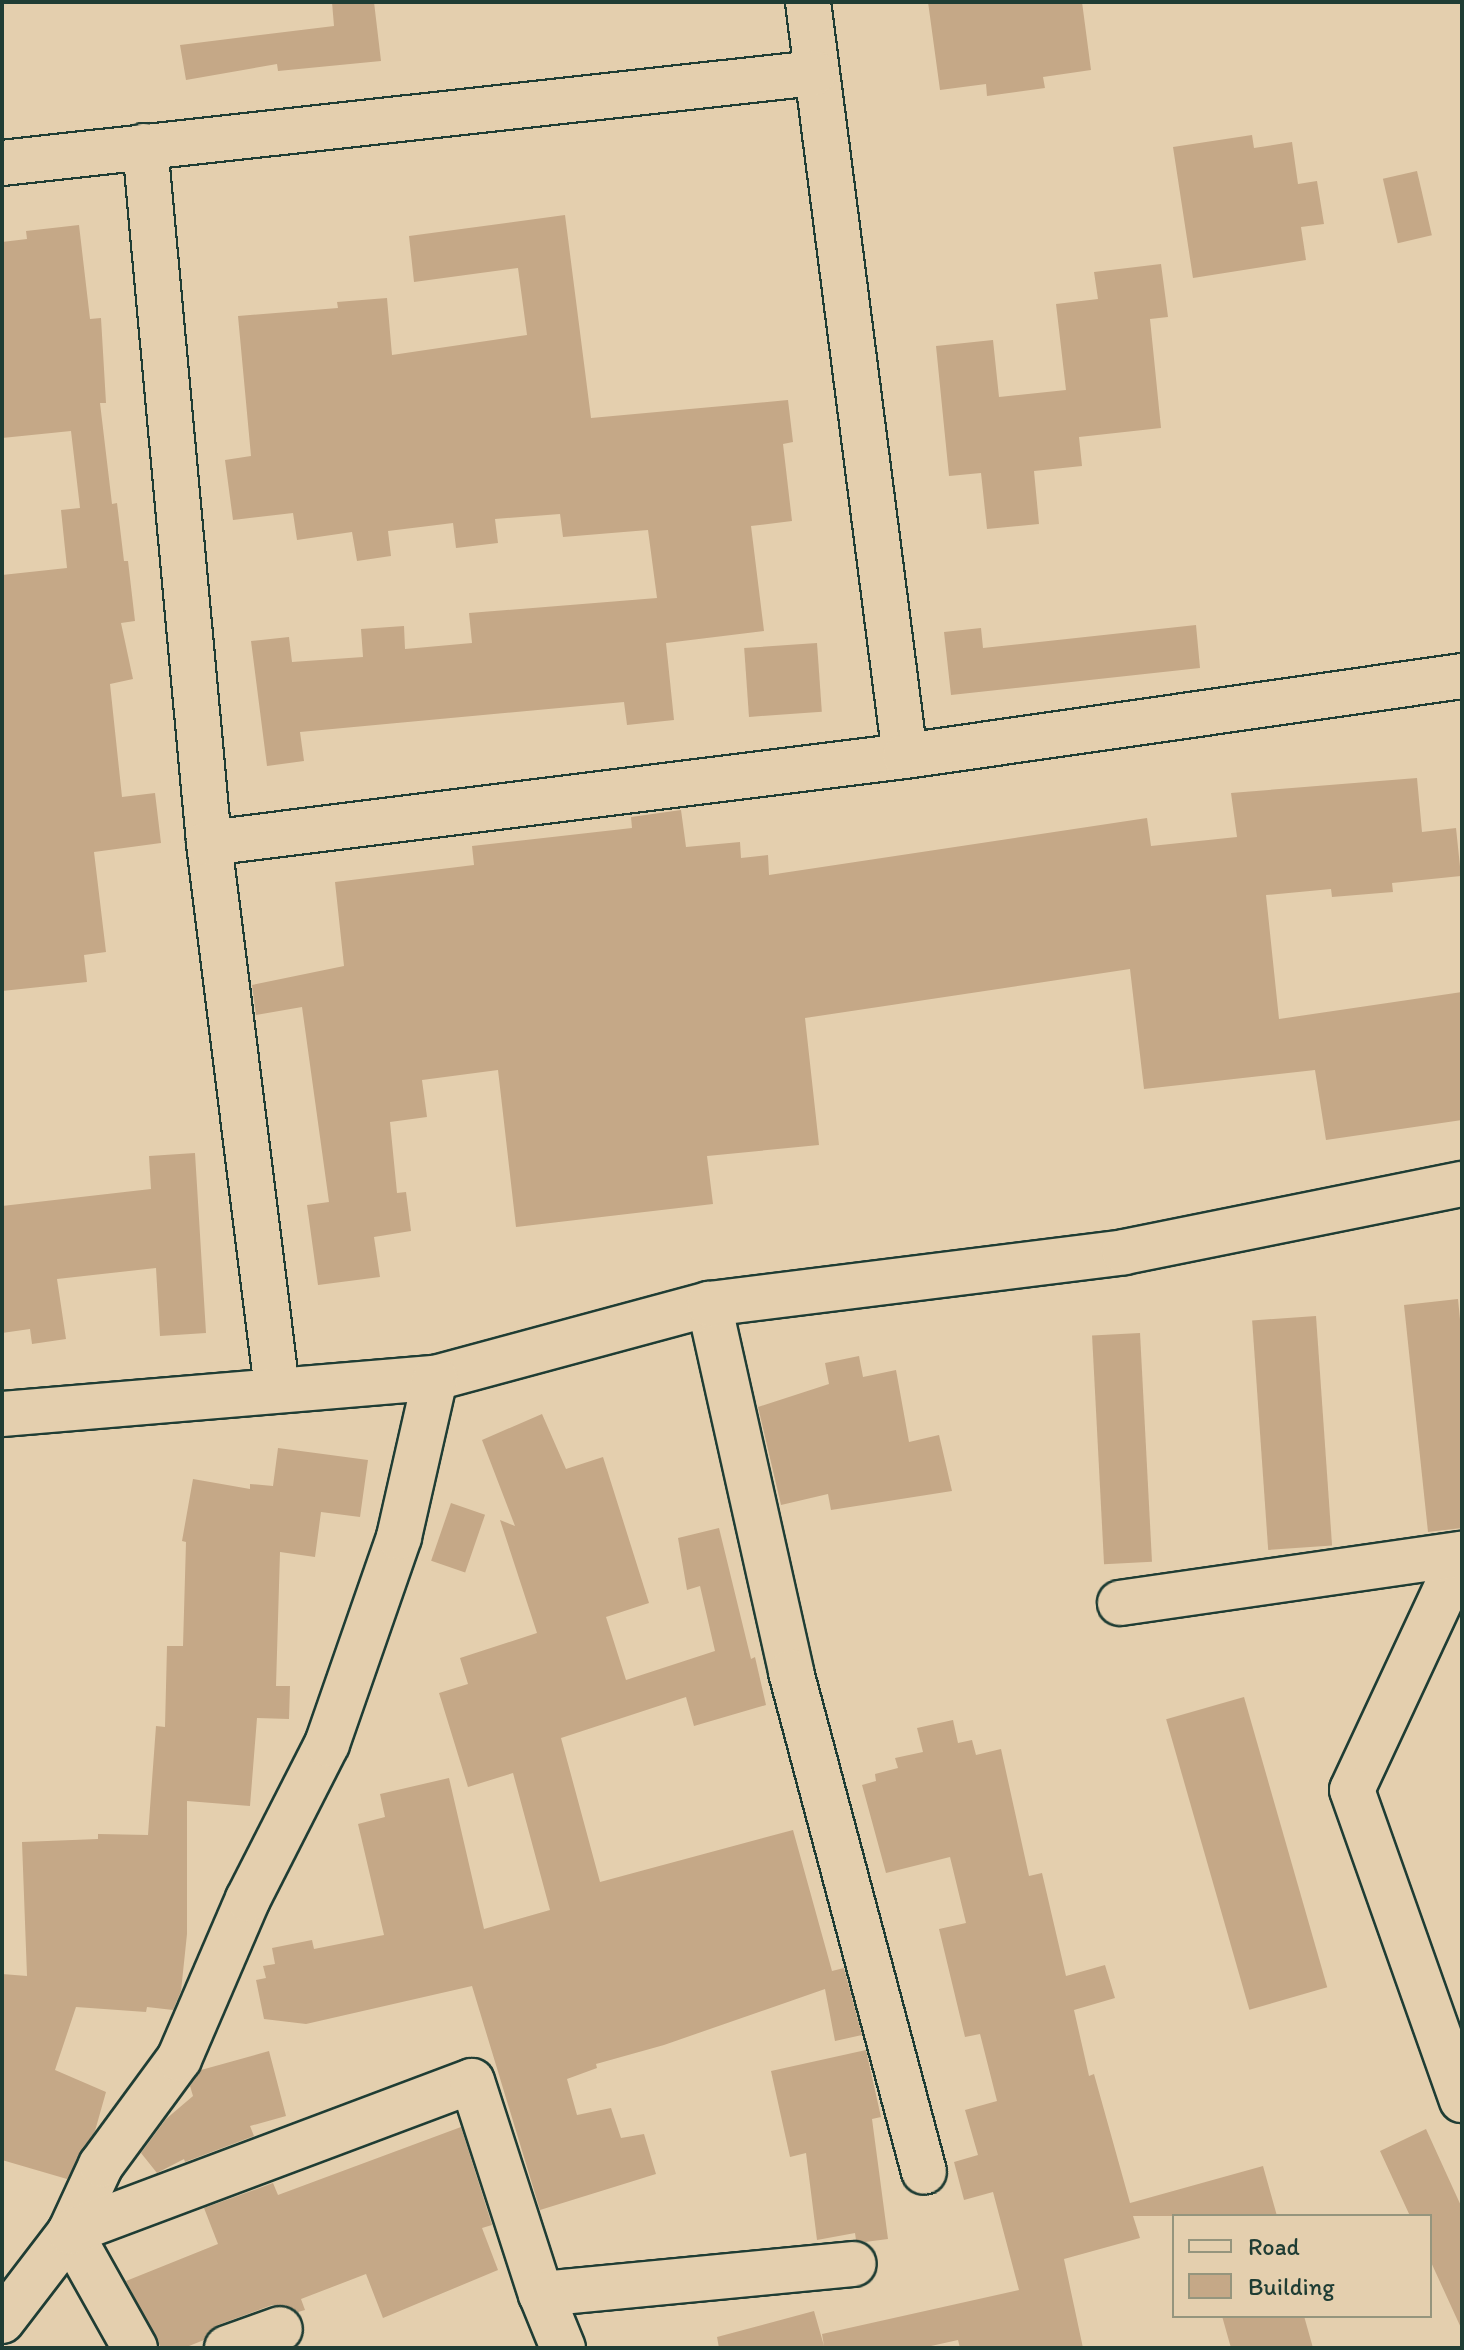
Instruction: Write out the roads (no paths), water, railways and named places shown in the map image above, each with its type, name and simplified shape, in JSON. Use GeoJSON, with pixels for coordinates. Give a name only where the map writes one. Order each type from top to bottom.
{"type":"FeatureCollection","features":[{"type":"Feature","properties":{"kind":"street"},"geometry":{"type":"LineString","coordinates":[[808,2],[814,73],[905,756]]}},
{"type":"Feature","properties":{"kind":"street"},"geometry":{"type":"LineString","coordinates":[[2,163],[814,73]]}},
{"type":"Feature","properties":{"kind":"street"},"geometry":{"type":"LineString","coordinates":[[145,146],[209,843],[277,1389]]}},
{"type":"Feature","properties":{"kind":"street"},"geometry":{"type":"LineString","coordinates":[[209,843],[905,756],[1462,676]]}},
{"type":"Feature","properties":{"kind":"street"},"geometry":{"type":"LineString","coordinates":[[2,1414],[435,1378],[709,1304],[1124,1252],[1462,1184]]}},
{"type":"Feature","properties":{"kind":"street"},"geometry":{"type":"LineString","coordinates":[[709,1304],[791,1672],[924,2172]]}},
{"type":"Feature","properties":{"kind":"street"},"geometry":{"type":"LineString","coordinates":[[2,2321],[70,2232],[101,2165],[179,2059],[248,1899],[327,1744],[399,1537],[435,1378]]}},
{"type":"Feature","properties":{"kind":"street"},"geometry":{"type":"LineString","coordinates":[[1120,1603],[1461,1554]]}},
{"type":"Feature","properties":{"kind":"street"},"geometry":{"type":"LineString","coordinates":[[1461,1554],[1352,1790],[1462,2100]]}},
{"type":"Feature","properties":{"kind":"street"},"geometry":{"type":"LineString","coordinates":[[70,2232],[472,2081],[541,2294],[563,2348]]}},
{"type":"Feature","properties":{"kind":"street"},"geometry":{"type":"LineString","coordinates":[[70,2232],[135,2348]]}},
{"type":"Feature","properties":{"kind":"street"},"geometry":{"type":"LineString","coordinates":[[541,2294],[854,2264]]}},
{"type":"Feature","properties":{"kind":"street"},"geometry":{"type":"LineString","coordinates":[[227,2348],[280,2329]]}}]}
